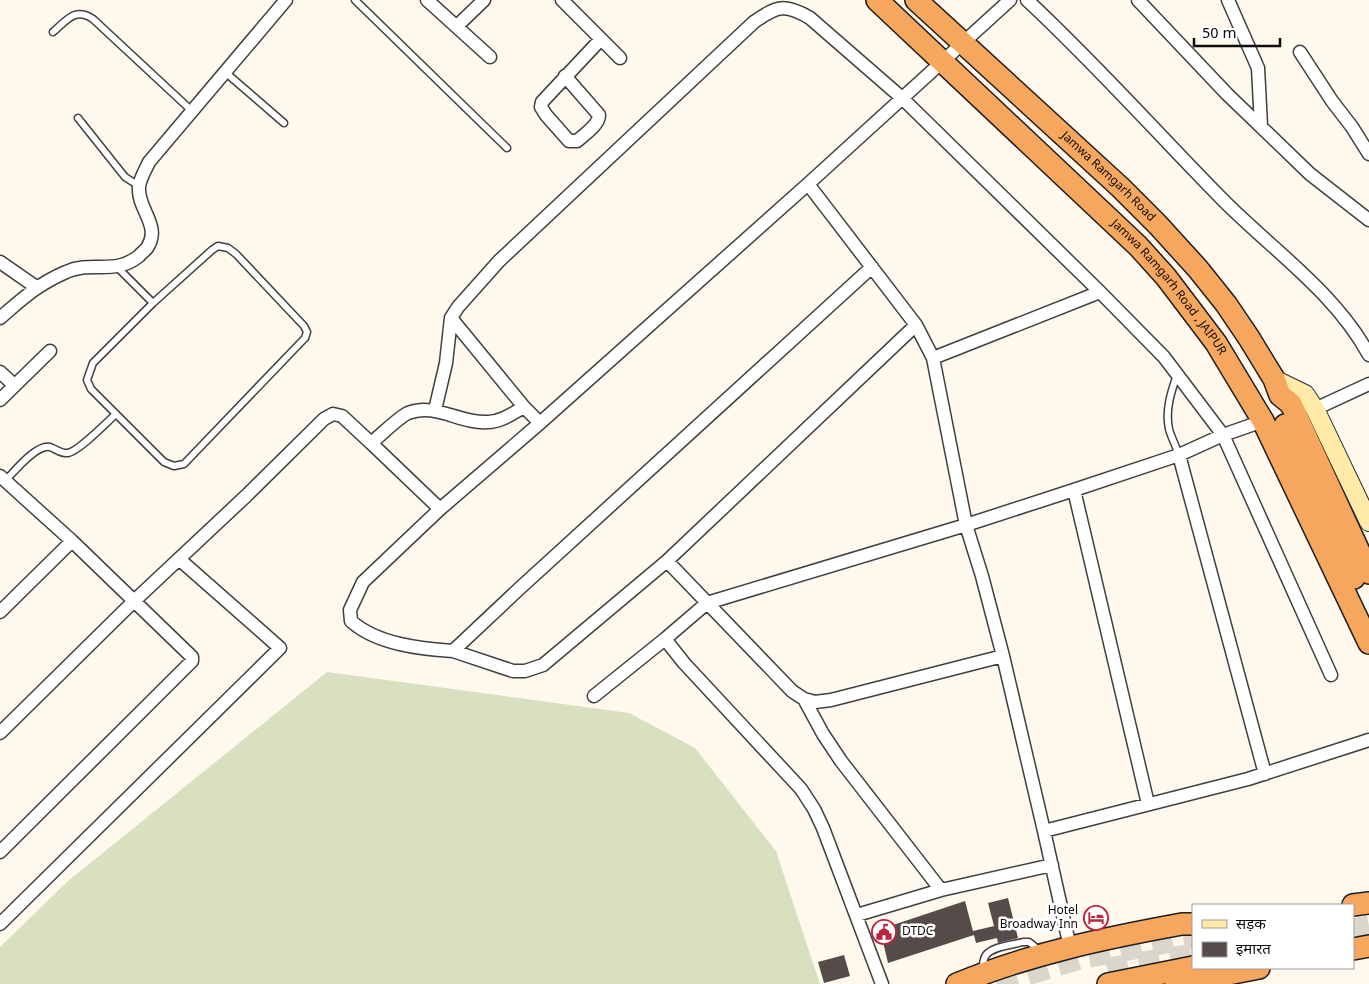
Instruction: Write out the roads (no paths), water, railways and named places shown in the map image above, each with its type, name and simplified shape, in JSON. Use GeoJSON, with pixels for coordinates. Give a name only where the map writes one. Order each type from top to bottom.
{"type":"FeatureCollection","features":[{"type":"Feature","properties":{"kind":"highway","name":"Jamwa Ramgarh Road , JAIPUR"},"geometry":{"type":"LineString","coordinates":[[877,0],[1138,246],[1178,292],[1216,343],[1264,421],[1369,643]]}},
{"type":"Feature","properties":{"kind":"highway","name":"Jamwa Ramgarh Road"},"geometry":{"type":"LineString","coordinates":[[916,0],[1120,187],[1158,225],[1198,268],[1249,338],[1277,387]]}},
{"type":"Feature","properties":{"kind":"highway"},"geometry":{"type":"LineString","coordinates":[[1100,210],[1120,187]]}},
{"type":"Feature","properties":{"kind":"highway"},"geometry":{"type":"LineString","coordinates":[[1277,387],[1279,410],[1304,448],[1369,572]]}},
{"type":"Feature","properties":{"kind":"highway"},"geometry":{"type":"LineString","coordinates":[[1304,448],[1369,612]]}},
{"type":"Feature","properties":{"kind":"highway"},"geometry":{"type":"LineString","coordinates":[[1354,905],[1369,903]]}},
{"type":"Feature","properties":{"kind":"highway"},"geometry":{"type":"LineString","coordinates":[[957,984],[1019,961],[1070,947],[1182,924],[1192,924]]}},
{"type":"Feature","properties":{"kind":"highway"},"geometry":{"type":"LineString","coordinates":[[1354,937],[1369,934]]}},
{"type":"Feature","properties":{"kind":"highway"},"geometry":{"type":"LineString","coordinates":[[1354,949],[1369,946]]}},
{"type":"Feature","properties":{"kind":"highway"},"geometry":{"type":"LineString","coordinates":[[1108,984],[1192,968]]}},
{"type":"Feature","properties":{"kind":"highway"},"geometry":{"type":"LineString","coordinates":[[1176,984],[1254,969]]}},
{"type":"Feature","properties":{"kind":"main road"},"geometry":{"type":"LineString","coordinates":[[1277,387],[1305,394],[1315,409],[1369,522]]}},
{"type":"Feature","properties":{"kind":"street"},"geometry":{"type":"LineString","coordinates":[[0,318],[36,287],[68,270],[117,267],[131,262],[147,249],[153,235],[151,223],[140,200],[139,186],[149,162],[286,0]]}},
{"type":"Feature","properties":{"kind":"street"},"geometry":{"type":"LineString","coordinates":[[427,0],[490,57]]}},
{"type":"Feature","properties":{"kind":"street"},"geometry":{"type":"LineString","coordinates":[[457,26],[484,0]]}},
{"type":"Feature","properties":{"kind":"street"},"geometry":{"type":"LineString","coordinates":[[562,0],[620,58]]}},
{"type":"Feature","properties":{"kind":"street"},"geometry":{"type":"LineString","coordinates":[[916,325],[668,561],[543,665],[525,671],[513,671],[454,651],[432,650],[377,638],[360,630],[351,621],[350,610],[363,582],[440,509],[540,423],[808,184],[1010,0]]}},
{"type":"Feature","properties":{"kind":"street"},"geometry":{"type":"LineString","coordinates":[[1027,0],[1063,33],[1222,198],[1322,293],[1347,320],[1369,354]]}},
{"type":"Feature","properties":{"kind":"street"},"geometry":{"type":"LineString","coordinates":[[1138,0],[1227,94],[1310,174],[1369,220]]}},
{"type":"Feature","properties":{"kind":"street"},"geometry":{"type":"LineString","coordinates":[[1228,0],[1258,68],[1261,126]]}},
{"type":"Feature","properties":{"kind":"street"},"geometry":{"type":"LineString","coordinates":[[435,410],[446,363],[451,318],[458,307],[499,261],[754,22],[768,13],[784,8],[796,10],[810,18],[902,98],[1164,357],[1223,435],[1332,674]]}},
{"type":"Feature","properties":{"kind":"street"},"geometry":{"type":"LineString","coordinates":[[565,76],[599,114],[600,118],[577,141],[573,142],[546,115],[541,106],[545,97],[565,76],[601,39]]}},
{"type":"Feature","properties":{"kind":"street"},"geometry":{"type":"LineString","coordinates":[[1300,52],[1369,154]]}},
{"type":"Feature","properties":{"kind":"street"},"geometry":{"type":"LineString","coordinates":[[808,184],[916,325],[933,358],[966,525],[982,576],[1003,656],[1070,947]]}},
{"type":"Feature","properties":{"kind":"street"},"geometry":{"type":"LineString","coordinates":[[0,262],[36,287]]}},
{"type":"Feature","properties":{"kind":"street"},"geometry":{"type":"LineString","coordinates":[[454,651],[520,588],[872,267]]}},
{"type":"Feature","properties":{"kind":"street"},"geometry":{"type":"LineString","coordinates":[[933,358],[1100,292]]}},
{"type":"Feature","properties":{"kind":"street"},"geometry":{"type":"LineString","coordinates":[[451,318],[524,407],[540,423]]}},
{"type":"Feature","properties":{"kind":"street"},"geometry":{"type":"LineString","coordinates":[[0,400],[50,351]]}},
{"type":"Feature","properties":{"kind":"street"},"geometry":{"type":"LineString","coordinates":[[0,372],[14,385]]}},
{"type":"Feature","properties":{"kind":"street"},"geometry":{"type":"LineString","coordinates":[[1315,409],[1369,384]]}},
{"type":"Feature","properties":{"kind":"street"},"geometry":{"type":"LineString","coordinates":[[371,443],[407,413],[435,410],[472,421],[489,422],[504,418],[524,407]]}},
{"type":"Feature","properties":{"kind":"street"},"geometry":{"type":"LineString","coordinates":[[0,733],[133,602],[246,496],[324,418],[332,414],[342,416],[440,509]]}},
{"type":"Feature","properties":{"kind":"street"},"geometry":{"type":"LineString","coordinates":[[594,696],[665,639],[707,602],[966,525],[1074,490],[1179,455],[1223,435],[1264,421]]}},
{"type":"Feature","properties":{"kind":"street"},"geometry":{"type":"LineString","coordinates":[[1179,455],[1265,774]]}},
{"type":"Feature","properties":{"kind":"street"},"geometry":{"type":"LineString","coordinates":[[0,852],[192,661],[192,657],[72,541],[2,481]]}},
{"type":"Feature","properties":{"kind":"street"},"geometry":{"type":"LineString","coordinates":[[1074,490],[1148,804]]}},
{"type":"Feature","properties":{"kind":"street"},"geometry":{"type":"LineString","coordinates":[[0,612],[72,541]]}},
{"type":"Feature","properties":{"kind":"street"},"geometry":{"type":"LineString","coordinates":[[0,924],[280,648],[180,559]]}},
{"type":"Feature","properties":{"kind":"street"},"geometry":{"type":"LineString","coordinates":[[668,561],[778,677],[804,699],[823,734],[841,761],[942,890]]}},
{"type":"Feature","properties":{"kind":"street"},"geometry":{"type":"LineString","coordinates":[[665,639],[684,663],[801,789],[814,809],[857,915],[882,984]]}},
{"type":"Feature","properties":{"kind":"street"},"geometry":{"type":"LineString","coordinates":[[804,699],[815,702],[830,700],[1003,656]]}},
{"type":"Feature","properties":{"kind":"street"},"geometry":{"type":"LineString","coordinates":[[1044,831],[1265,774],[1369,740]]}},
{"type":"Feature","properties":{"kind":"street"},"geometry":{"type":"LineString","coordinates":[[857,915],[942,890],[1052,865]]}},
{"type":"Feature","properties":{"kind":"lane"},"geometry":{"type":"LineString","coordinates":[[354,0],[507,148]]}},
{"type":"Feature","properties":{"kind":"lane"},"geometry":{"type":"LineString","coordinates":[[53,32],[75,14],[84,13],[93,19],[192,111]]}},
{"type":"Feature","properties":{"kind":"lane"},"geometry":{"type":"LineString","coordinates":[[225,72],[284,123]]}},
{"type":"Feature","properties":{"kind":"lane"},"geometry":{"type":"LineString","coordinates":[[78,118],[125,177],[139,186]]}},
{"type":"Feature","properties":{"kind":"lane"},"geometry":{"type":"LineString","coordinates":[[218,246],[228,248],[236,254],[304,326],[307,332],[305,338],[184,464],[174,466],[164,462],[91,389],[87,380],[94,363],[153,303],[218,246]]}},
{"type":"Feature","properties":{"kind":"lane"},"geometry":{"type":"LineString","coordinates":[[117,267],[153,303]]}},
{"type":"Feature","properties":{"kind":"lane"},"geometry":{"type":"LineString","coordinates":[[1177,375],[1169,400],[1168,414],[1169,429],[1179,455]]}},
{"type":"Feature","properties":{"kind":"lane"},"geometry":{"type":"LineString","coordinates":[[2,481],[36,450],[43,447],[50,447],[63,453],[77,449],[116,414]]}},
{"type":"Feature","properties":{"kind":"tunnel"},"geometry":{"type":"LineString","coordinates":[[1354,929],[1369,926]]}},
{"type":"Feature","properties":{"kind":"tunnel"},"geometry":{"type":"LineString","coordinates":[[997,984],[1080,959],[1192,938]]}},
{"type":"Feature","properties":{"kind":"tunnel"},"geometry":{"type":"LineString","coordinates":[[1107,968],[1192,954]]}},
{"type":"Feature","properties":{"kind":"place","name":"Hotel Broadway Inn"},"geometry":{"type":"Point","coordinates":[1096,918]}},
{"type":"Feature","properties":{"kind":"place","name":"DTDC"},"geometry":{"type":"Point","coordinates":[884,932]}}]}
